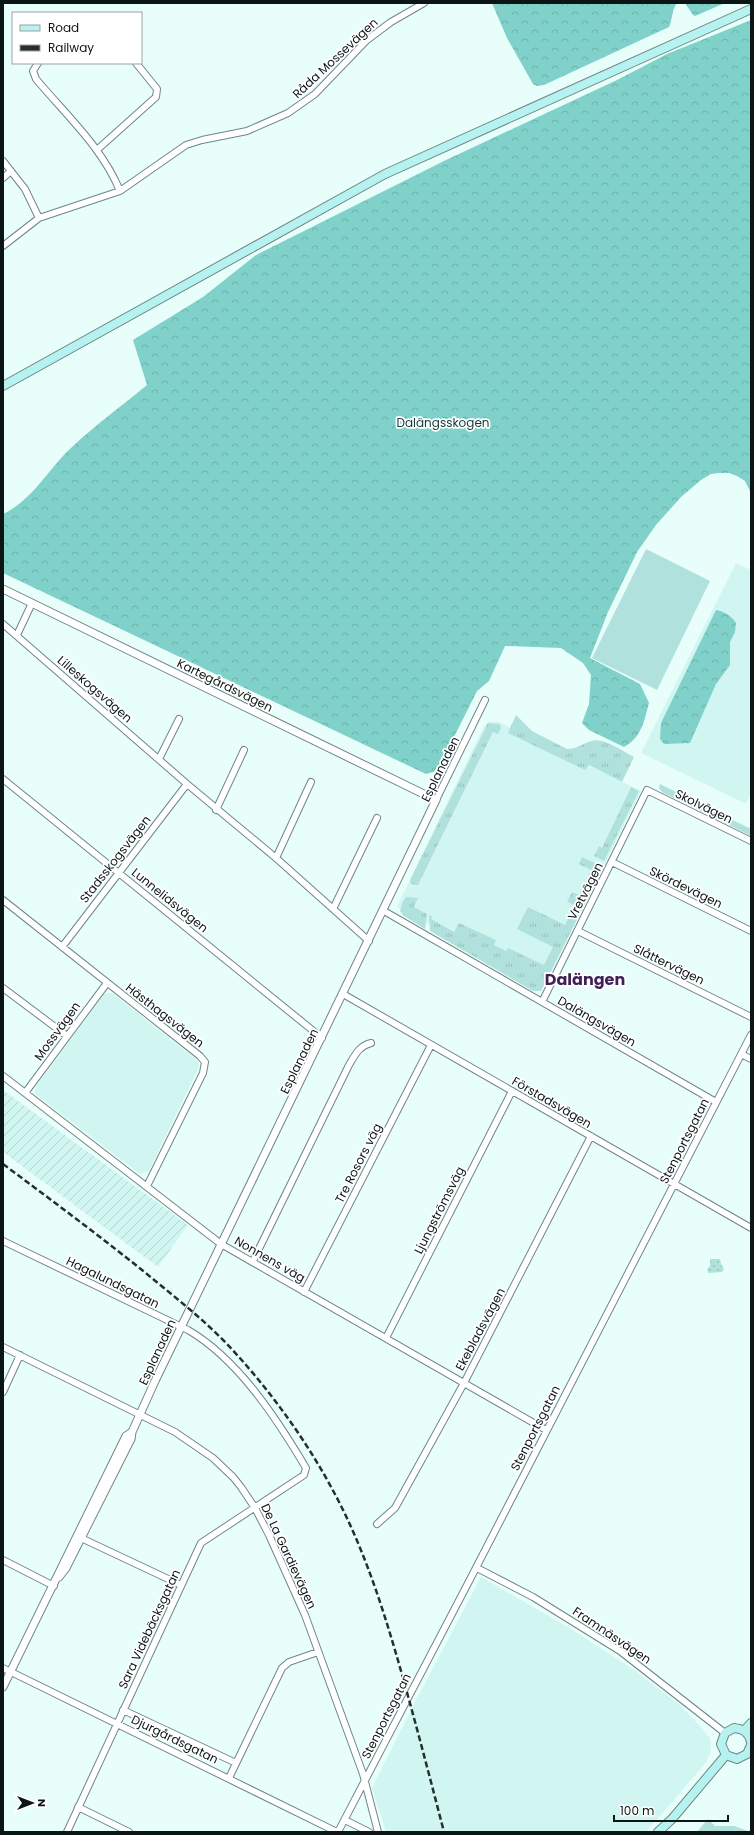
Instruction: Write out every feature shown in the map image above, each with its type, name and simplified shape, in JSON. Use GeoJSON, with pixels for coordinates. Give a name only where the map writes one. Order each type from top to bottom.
{"type":"FeatureCollection","features":[{"type":"Feature","properties":{"kind":"main road"},"geometry":{"type":"LineString","coordinates":[[3,386],[385,174],[751,9]]}},
{"type":"Feature","properties":{"kind":"main road"},"geometry":{"type":"LineString","coordinates":[[744,1731],[751,1723]]}},
{"type":"Feature","properties":{"kind":"main road"},"geometry":{"type":"LineString","coordinates":[[734,1728],[744,1731],[749,1736],[751,1747],[740,1758],[733,1758],[726,1754],[721,1744],[725,1733],[734,1728]]}},
{"type":"Feature","properties":{"kind":"main road"},"geometry":{"type":"LineString","coordinates":[[658,1832],[672,1818],[726,1754]]}},
{"type":"Feature","properties":{"kind":"street","name":"Råda Mossevägen"},"geometry":{"type":"LineString","coordinates":[[3,246],[39,218],[120,191],[186,145],[246,130],[293,110],[328,82],[367,40],[391,22],[424,3]]}},
{"type":"Feature","properties":{"kind":"street"},"geometry":{"type":"LineString","coordinates":[[37,64],[33,71],[36,79],[98,149],[110,168],[120,191]]}},
{"type":"Feature","properties":{"kind":"street"},"geometry":{"type":"LineString","coordinates":[[98,149],[156,97],[157,89],[137,64]]}},
{"type":"Feature","properties":{"kind":"street"},"geometry":{"type":"LineString","coordinates":[[3,161],[25,189],[39,218]]}},
{"type":"Feature","properties":{"kind":"street"},"geometry":{"type":"LineString","coordinates":[[3,178],[11,171]]}},
{"type":"Feature","properties":{"kind":"street","name":"Kartegårdsvägen"},"geometry":{"type":"LineString","coordinates":[[3,589],[436,800]]}},
{"type":"Feature","properties":{"kind":"street"},"geometry":{"type":"LineString","coordinates":[[17,635],[32,603]]}},
{"type":"Feature","properties":{"kind":"street","name":"Lilleskogsvägen"},"geometry":{"type":"LineString","coordinates":[[3,624],[216,810],[276,858],[332,910],[369,941]]}},
{"type":"Feature","properties":{"kind":"street","name":"Esplanaden"},"geometry":{"type":"LineString","coordinates":[[3,1688],[54,1586],[66,1568],[131,1439],[132,1432],[155,1381],[384,911],[436,800],[486,700]]}},
{"type":"Feature","properties":{"kind":"street"},"geometry":{"type":"LineString","coordinates":[[158,759],[179,719]]}},
{"type":"Feature","properties":{"kind":"street"},"geometry":{"type":"LineString","coordinates":[[216,810],[244,750]]}},
{"type":"Feature","properties":{"kind":"street","name":"Lunnelidsvägen"},"geometry":{"type":"LineString","coordinates":[[3,779],[322,1038]]}},
{"type":"Feature","properties":{"kind":"street"},"geometry":{"type":"LineString","coordinates":[[276,858],[312,782]]}},
{"type":"Feature","properties":{"kind":"street","name":"Stadsskogsvägen"},"geometry":{"type":"LineString","coordinates":[[62,947],[118,872],[187,784]]}},
{"type":"Feature","properties":{"kind":"street","name":"Skolvägen"},"geometry":{"type":"LineString","coordinates":[[647,790],[751,841]]}},
{"type":"Feature","properties":{"kind":"street","name":"Vretvägen"},"geometry":{"type":"LineString","coordinates":[[542,1002],[647,790]]}},
{"type":"Feature","properties":{"kind":"street"},"geometry":{"type":"LineString","coordinates":[[332,910],[377,818]]}},
{"type":"Feature","properties":{"kind":"street","name":"Skördevägen"},"geometry":{"type":"LineString","coordinates":[[612,862],[751,931]]}},
{"type":"Feature","properties":{"kind":"street","name":"Hästhagsvägen"},"geometry":{"type":"LineString","coordinates":[[3,900],[200,1056],[205,1062],[203,1073],[147,1186]]}},
{"type":"Feature","properties":{"kind":"street","name":"Dalängsvägen"},"geometry":{"type":"LineString","coordinates":[[384,911],[716,1102]]}},
{"type":"Feature","properties":{"kind":"street","name":"Slåttervägen"},"geometry":{"type":"LineString","coordinates":[[578,931],[751,1017]]}},
{"type":"Feature","properties":{"kind":"street","name":"Mossvägen"},"geometry":{"type":"LineString","coordinates":[[26,1093],[107,982]]}},
{"type":"Feature","properties":{"kind":"street"},"geometry":{"type":"LineString","coordinates":[[3,988],[67,1036]]}},
{"type":"Feature","properties":{"kind":"street","name":"Förstadsvägen"},"geometry":{"type":"LineString","coordinates":[[343,994],[751,1228]]}},
{"type":"Feature","properties":{"kind":"street","name":"Stenportsgatan"},"geometry":{"type":"LineString","coordinates":[[338,1832],[477,1568],[546,1430],[751,1035]]}},
{"type":"Feature","properties":{"kind":"street"},"geometry":{"type":"LineString","coordinates":[[253,1261],[349,1065],[358,1050],[364,1045],[372,1043]]}},
{"type":"Feature","properties":{"kind":"street","name":"Tre Rosors väg"},"geometry":{"type":"LineString","coordinates":[[304,1292],[431,1045]]}},
{"type":"Feature","properties":{"kind":"street"},"geometry":{"type":"LineString","coordinates":[[741,1054],[751,1059]]}},
{"type":"Feature","properties":{"kind":"street","name":"Nonnens väg"},"geometry":{"type":"LineString","coordinates":[[3,1076],[221,1244],[546,1430]]}},
{"type":"Feature","properties":{"kind":"street","name":"Ljungströmsväg"},"geometry":{"type":"LineString","coordinates":[[386,1338],[512,1092]]}},
{"type":"Feature","properties":{"kind":"street","name":"Ekebladsvägen"},"geometry":{"type":"LineString","coordinates":[[377,1524],[395,1508],[464,1383],[591,1136]]}},
{"type":"Feature","properties":{"kind":"street","name":"Hagalundsgatan"},"geometry":{"type":"LineString","coordinates":[[3,1241],[198,1336],[215,1349],[248,1386],[277,1422],[306,1468],[304,1475],[300,1478]]}},
{"type":"Feature","properties":{"kind":"street","name":"De La Gardievägen"},"geometry":{"type":"LineString","coordinates":[[3,1347],[175,1432],[213,1458],[234,1477],[255,1508],[296,1593],[365,1781],[378,1832]]}},
{"type":"Feature","properties":{"kind":"street"},"geometry":{"type":"LineString","coordinates":[[3,1392],[20,1355]]}},
{"type":"Feature","properties":{"kind":"street","name":"Esplanaden"},"geometry":{"type":"LineString","coordinates":[[59,1577],[62,1565],[126,1436],[132,1432]]}},
{"type":"Feature","properties":{"kind":"street","name":"Sara Videbäcksgatan"},"geometry":{"type":"LineString","coordinates":[[67,1832],[201,1543],[300,1478]]}},
{"type":"Feature","properties":{"kind":"street"},"geometry":{"type":"LineString","coordinates":[[81,1538],[181,1585]]}},
{"type":"Feature","properties":{"kind":"street"},"geometry":{"type":"LineString","coordinates":[[3,1560],[54,1586]]}},
{"type":"Feature","properties":{"kind":"street","name":"Framnäsvägen"},"geometry":{"type":"LineString","coordinates":[[477,1568],[533,1597],[620,1651],[725,1733]]}},
{"type":"Feature","properties":{"kind":"street"},"geometry":{"type":"LineString","coordinates":[[229,1778],[282,1668],[289,1662],[318,1652]]}},
{"type":"Feature","properties":{"kind":"street","name":"Djurgårdsgatan"},"geometry":{"type":"LineString","coordinates":[[3,1668],[338,1832]]}},
{"type":"Feature","properties":{"kind":"street","name":"Djurgårdsgatan"},"geometry":{"type":"LineString","coordinates":[[123,1710],[236,1764]]}},
{"type":"Feature","properties":{"kind":"street"},"geometry":{"type":"LineString","coordinates":[[78,1807],[129,1832]]}},
{"type":"Feature","properties":{"kind":"street"},"geometry":{"type":"LineString","coordinates":[[345,1820],[369,1832]]}},
{"type":"Feature","properties":{"kind":"shaded area"},"geometry":{"type":"Polygon","coordinates":[[[736,563],[751,570],[751,793],[746,804],[641,753],[736,563]]]}},
{"type":"Feature","properties":{"kind":"shaded area"},"geometry":{"type":"Polygon","coordinates":[[[490,721],[499,722],[641,791],[544,987],[397,907],[484,726],[490,721]]]}},
{"type":"Feature","properties":{"kind":"shaded area"},"geometry":{"type":"Polygon","coordinates":[[[112,993],[198,1061],[199,1067],[149,1171],[140,1174],[35,1094],[35,1088],[104,994],[112,993]]]}},
{"type":"Feature","properties":{"kind":"shaded area"},"geometry":{"type":"Polygon","coordinates":[[[3,1090],[188,1225],[158,1267],[3,1152],[3,1090]]]}},
{"type":"Feature","properties":{"kind":"shaded area"},"geometry":{"type":"Polygon","coordinates":[[[481,1577],[568,1627],[634,1670],[680,1705],[710,1738],[711,1751],[705,1764],[646,1832],[386,1832],[372,1788],[414,1704],[481,1577]]]}},
{"type":"Feature","properties":{"kind":"green space"},"geometry":{"type":"Polygon","coordinates":[[[492,3],[677,3],[669,27],[544,85],[537,86],[533,84],[507,38],[492,3]]]}},
{"type":"Feature","properties":{"kind":"green space"},"geometry":{"type":"Polygon","coordinates":[[[685,3],[725,3],[695,16],[685,3]]]}},
{"type":"Feature","properties":{"kind":"green space","name":"Dalängsskogen"},"geometry":{"type":"Polygon","coordinates":[[[751,20],[751,493],[745,481],[737,476],[729,473],[711,474],[701,480],[681,497],[656,525],[637,552],[608,612],[590,658],[640,684],[649,703],[646,716],[639,733],[630,743],[624,747],[589,730],[582,723],[589,704],[591,675],[583,663],[561,648],[505,646],[489,681],[477,691],[437,771],[426,774],[3,573],[3,514],[23,501],[63,456],[80,440],[147,385],[133,340],[203,297],[256,255],[446,160],[617,80],[667,54],[751,20]]]}},
{"type":"Feature","properties":{"kind":"green space"},"geometry":{"type":"Polygon","coordinates":[[[646,549],[710,581],[657,690],[592,658],[646,549]]]}},
{"type":"Feature","properties":{"kind":"green space"},"geometry":{"type":"Polygon","coordinates":[[[716,610],[728,614],[736,623],[735,632],[730,642],[730,665],[716,684],[690,743],[664,744],[660,739],[661,723],[716,610]]]}},
{"type":"Feature","properties":{"kind":"green space"},"geometry":{"type":"Polygon","coordinates":[[[516,715],[532,731],[567,749],[596,740],[619,748],[634,757],[622,782],[589,765],[585,770],[508,733],[516,715]]]}},
{"type":"Feature","properties":{"kind":"green space"},"geometry":{"type":"Polygon","coordinates":[[[488,723],[500,724],[501,728],[498,734],[493,732],[418,885],[411,884],[410,880],[488,723]]]}},
{"type":"Feature","properties":{"kind":"green space"},"geometry":{"type":"Polygon","coordinates":[[[660,784],[751,829],[751,836],[662,792],[659,788],[660,784]]]}},
{"type":"Feature","properties":{"kind":"green space"},"geometry":{"type":"Polygon","coordinates":[[[631,787],[639,791],[604,861],[594,856],[599,846],[602,848],[631,787]]]}},
{"type":"Feature","properties":{"kind":"green space"},"geometry":{"type":"Polygon","coordinates":[[[582,857],[603,867],[541,991],[533,991],[430,931],[429,915],[433,917],[431,919],[454,932],[459,923],[496,940],[494,945],[506,951],[508,948],[544,965],[553,947],[517,929],[528,907],[565,925],[575,905],[567,902],[572,892],[579,895],[591,870],[579,864],[582,857]]]}},
{"type":"Feature","properties":{"kind":"green space"},"geometry":{"type":"Polygon","coordinates":[[[406,897],[418,898],[414,907],[427,914],[425,929],[404,916],[400,911],[406,897]]]}},
{"type":"Feature","properties":{"kind":"green space"},"geometry":{"type":"Polygon","coordinates":[[[710,1259],[720,1259],[724,1269],[722,1272],[708,1273],[707,1269],[710,1266],[710,1259]]]}},
{"type":"Feature","properties":{"kind":"green space"},"geometry":{"type":"Polygon","coordinates":[[[708,1819],[715,1826],[734,1826],[751,1832],[697,1832],[708,1819]]]}},
{"type":"Feature","properties":{"kind":"railway"},"geometry":{"type":"LineString","coordinates":[[3,1164],[125,1257],[207,1324],[227,1344],[261,1383],[307,1446],[321,1468],[345,1514],[362,1552],[376,1591],[418,1731],[444,1832]]}},
{"type":"Feature","properties":{"kind":"district","name":"Dalängen"},"geometry":{"type":"Point","coordinates":[585,979]}}]}
